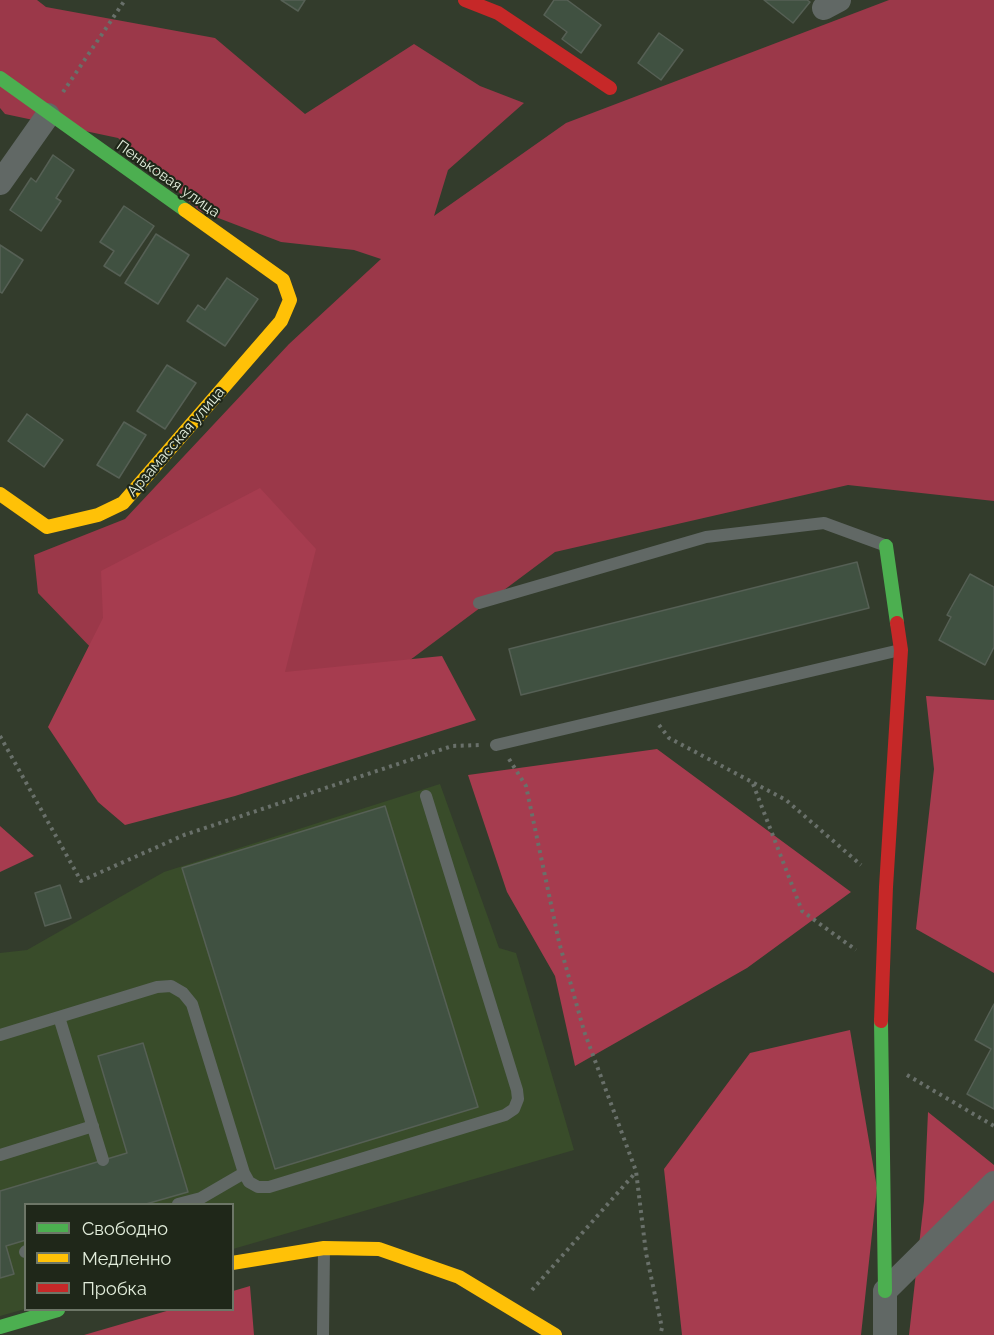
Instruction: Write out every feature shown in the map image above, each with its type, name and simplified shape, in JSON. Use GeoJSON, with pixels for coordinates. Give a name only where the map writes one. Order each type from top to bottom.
{"type":"FeatureCollection","features":[{"type":"Feature","properties":{"kind":"street"},"geometry":{"type":"LineString","coordinates":[[465,0],[503,7],[609,88]]}},
{"type":"Feature","properties":{"kind":"street","name":"Пеньковая улица"},"geometry":{"type":"LineString","coordinates":[[0,78],[48,115],[283,280],[290,300],[281,321]]}},
{"type":"Feature","properties":{"kind":"street"},"geometry":{"type":"LineString","coordinates":[[0,183],[48,115]]}},
{"type":"Feature","properties":{"kind":"street","name":"Арзамасская улица"},"geometry":{"type":"LineString","coordinates":[[0,494],[47,527],[98,515],[123,503],[281,321]]}},
{"type":"Feature","properties":{"kind":"street"},"geometry":{"type":"LineString","coordinates":[[885,1335],[880,1060],[886,887],[901,650],[886,546]]}},
{"type":"Feature","properties":{"kind":"street"},"geometry":{"type":"LineString","coordinates":[[885,1291],[994,1183]]}},
{"type":"Feature","properties":{"kind":"street"},"geometry":{"type":"LineString","coordinates":[[234,1263],[324,1248],[379,1248],[459,1277],[555,1335]]}},
{"type":"Feature","properties":{"kind":"street"},"geometry":{"type":"LineString","coordinates":[[0,1327],[55,1311]]}},
{"type":"Feature","properties":{"kind":"lane"},"geometry":{"type":"LineString","coordinates":[[479,603],[706,537],[824,523],[886,546]]}},
{"type":"Feature","properties":{"kind":"lane"},"geometry":{"type":"LineString","coordinates":[[495,745],[901,650]]}},
{"type":"Feature","properties":{"kind":"lane"},"geometry":{"type":"LineString","coordinates":[[0,1035],[157,987],[171,986],[183,993],[192,1004],[244,1173],[249,1182],[258,1187],[269,1187],[505,1115],[514,1109],[518,1099],[517,1090],[426,796]]}},
{"type":"Feature","properties":{"kind":"lane"},"geometry":{"type":"LineString","coordinates":[[59,1017],[103,1160]]}},
{"type":"Feature","properties":{"kind":"lane"},"geometry":{"type":"LineString","coordinates":[[0,1155],[93,1126]]}},
{"type":"Feature","properties":{"kind":"lane"},"geometry":{"type":"LineString","coordinates":[[182,1203],[201,1198],[244,1173]]}},
{"type":"Feature","properties":{"kind":"lane"},"geometry":{"type":"LineString","coordinates":[[323,1335],[324,1248]]}},
{"type":"Feature","properties":{"kind":"path"},"geometry":{"type":"LineString","coordinates":[[48,115],[125,0]]}},
{"type":"Feature","properties":{"kind":"path"},"geometry":{"type":"LineString","coordinates":[[646,709],[669,738],[786,800],[886,887]]}},
{"type":"Feature","properties":{"kind":"path"},"geometry":{"type":"LineString","coordinates":[[0,736],[81,881],[184,835],[452,746],[495,745],[505,753],[526,786],[565,964],[584,1031],[636,1172],[646,1253],[662,1328],[660,1335]]}},
{"type":"Feature","properties":{"kind":"path"},"geometry":{"type":"LineString","coordinates":[[752,783],[802,911],[883,969]]}},
{"type":"Feature","properties":{"kind":"path"},"geometry":{"type":"LineString","coordinates":[[880,1060],[994,1126]]}},
{"type":"Feature","properties":{"kind":"path"},"geometry":{"type":"LineString","coordinates":[[514,1311],[636,1172]]}},
{"type":"Feature","properties":{"kind":"shaded area"},"geometry":{"type":"Polygon","coordinates":[[[0,0],[37,0],[46,7],[215,38],[305,114],[414,44],[480,86],[524,103],[448,170],[434,216],[566,123],[889,0],[994,0],[994,501],[848,485],[555,552],[398,669],[186,746],[38,593],[34,555],[125,519],[289,344],[381,259],[354,250],[281,242],[200,211],[118,138],[5,114],[0,108],[0,0]]]}},
{"type":"Feature","properties":{"kind":"shaded area"},"geometry":{"type":"Polygon","coordinates":[[[260,488],[316,549],[285,672],[442,656],[476,720],[235,796],[125,825],[98,802],[48,727],[103,618],[101,571],[260,488]]]}},
{"type":"Feature","properties":{"kind":"shaded area"},"geometry":{"type":"Polygon","coordinates":[[[926,696],[994,700],[994,973],[916,929],[934,769],[926,696]]]}},
{"type":"Feature","properties":{"kind":"shaded area"},"geometry":{"type":"Polygon","coordinates":[[[657,749],[851,892],[747,968],[575,1066],[555,976],[507,892],[468,775],[657,749]]]}},
{"type":"Feature","properties":{"kind":"shaded area"},"geometry":{"type":"Polygon","coordinates":[[[440,784],[499,948],[516,953],[574,1150],[234,1249],[234,1203],[24,1203],[24,1309],[0,1316],[0,953],[27,950],[164,872],[440,784]]]}},
{"type":"Feature","properties":{"kind":"shaded area"},"geometry":{"type":"Polygon","coordinates":[[[0,826],[34,856],[0,872],[0,826]]]}},
{"type":"Feature","properties":{"kind":"shaded area"},"geometry":{"type":"Polygon","coordinates":[[[850,1030],[877,1188],[861,1335],[682,1335],[664,1169],[750,1053],[850,1030]]]}},
{"type":"Feature","properties":{"kind":"shaded area"},"geometry":{"type":"Polygon","coordinates":[[[928,1112],[994,1165],[994,1335],[909,1335],[924,1201],[928,1112]]]}},
{"type":"Feature","properties":{"kind":"shaded area"},"geometry":{"type":"Polygon","coordinates":[[[250,1286],[254,1335],[84,1335],[167,1311],[234,1311],[234,1291],[250,1286]]]}},
{"type":"Feature","properties":{"kind":"building"},"geometry":{"type":"Polygon","coordinates":[[[281,0],[305,0],[298,11],[281,0]]]}},
{"type":"Feature","properties":{"kind":"building"},"geometry":{"type":"Polygon","coordinates":[[[554,0],[567,0],[601,25],[581,53],[562,39],[567,32],[544,15],[554,0]]]}},
{"type":"Feature","properties":{"kind":"building"},"geometry":{"type":"Polygon","coordinates":[[[764,0],[807,0],[810,2],[793,23],[764,0]]]}},
{"type":"Feature","properties":{"kind":"building"},"geometry":{"type":"Polygon","coordinates":[[[659,33],[683,50],[661,80],[638,63],[659,33]]]}},
{"type":"Feature","properties":{"kind":"building"},"geometry":{"type":"Polygon","coordinates":[[[53,155],[74,170],[56,198],[61,201],[41,231],[10,210],[31,178],[36,182],[53,155]]]}},
{"type":"Feature","properties":{"kind":"building"},"geometry":{"type":"Polygon","coordinates":[[[124,206],[154,226],[120,276],[104,266],[114,251],[100,242],[124,206]]]}},
{"type":"Feature","properties":{"kind":"building"},"geometry":{"type":"Polygon","coordinates":[[[156,234],[189,255],[158,304],[125,283],[156,234]]]}},
{"type":"Feature","properties":{"kind":"building"},"geometry":{"type":"Polygon","coordinates":[[[0,245],[23,260],[2,293],[0,292],[0,245]]]}},
{"type":"Feature","properties":{"kind":"building"},"geometry":{"type":"Polygon","coordinates":[[[227,278],[258,299],[225,346],[187,321],[198,305],[205,310],[227,278]]]}},
{"type":"Feature","properties":{"kind":"building"},"geometry":{"type":"Polygon","coordinates":[[[167,365],[196,383],[165,429],[137,411],[167,365]]]}},
{"type":"Feature","properties":{"kind":"building"},"geometry":{"type":"Polygon","coordinates":[[[27,414],[63,440],[44,467],[8,441],[27,414]]]}},
{"type":"Feature","properties":{"kind":"building"},"geometry":{"type":"Polygon","coordinates":[[[124,422],[146,435],[119,478],[97,465],[124,422]]]}},
{"type":"Feature","properties":{"kind":"building"},"geometry":{"type":"Polygon","coordinates":[[[857,562],[869,608],[521,695],[509,649],[857,562]]]}},
{"type":"Feature","properties":{"kind":"building"},"geometry":{"type":"Polygon","coordinates":[[[970,574],[994,587],[994,647],[985,665],[939,640],[951,617],[947,615],[970,574]]]}},
{"type":"Feature","properties":{"kind":"building"},"geometry":{"type":"Polygon","coordinates":[[[385,806],[478,1107],[275,1169],[182,868],[385,806]]]}},
{"type":"Feature","properties":{"kind":"building"},"geometry":{"type":"Polygon","coordinates":[[[60,885],[71,918],[45,926],[35,893],[60,885]]]}},
{"type":"Feature","properties":{"kind":"building"},"geometry":{"type":"Polygon","coordinates":[[[994,1004],[994,1109],[967,1094],[991,1049],[975,1040],[994,1004]]]}},
{"type":"Feature","properties":{"kind":"building"},"geometry":{"type":"Polygon","coordinates":[[[143,1043],[188,1192],[150,1203],[24,1203],[24,1241],[6,1246],[14,1274],[0,1278],[0,1191],[127,1153],[98,1056],[143,1043]]]}},
{"type":"Feature","properties":{"kind":"traffic: fast"},"geometry":{"type":"LineString","coordinates":[[0,78],[185,210]]}},
{"type":"Feature","properties":{"kind":"traffic: fast"},"geometry":{"type":"LineString","coordinates":[[886,546],[897,623]]}},
{"type":"Feature","properties":{"kind":"traffic: fast"},"geometry":{"type":"LineString","coordinates":[[881,1021],[885,1291]]}},
{"type":"Feature","properties":{"kind":"traffic: fast"},"geometry":{"type":"LineString","coordinates":[[0,1327],[55,1311]]}},
{"type":"Feature","properties":{"kind":"traffic: slow"},"geometry":{"type":"LineString","coordinates":[[0,494],[47,527],[98,515],[123,503],[281,321],[290,300],[283,280],[185,210]]}},
{"type":"Feature","properties":{"kind":"traffic: slow"},"geometry":{"type":"LineString","coordinates":[[234,1263],[324,1248],[379,1249],[459,1277],[555,1335]]}},
{"type":"Feature","properties":{"kind":"traffic: jam"},"geometry":{"type":"LineString","coordinates":[[465,0],[498,13],[610,88]]}},
{"type":"Feature","properties":{"kind":"traffic: jam"},"geometry":{"type":"LineString","coordinates":[[881,1021],[886,887],[901,650],[897,623]]}}]}
